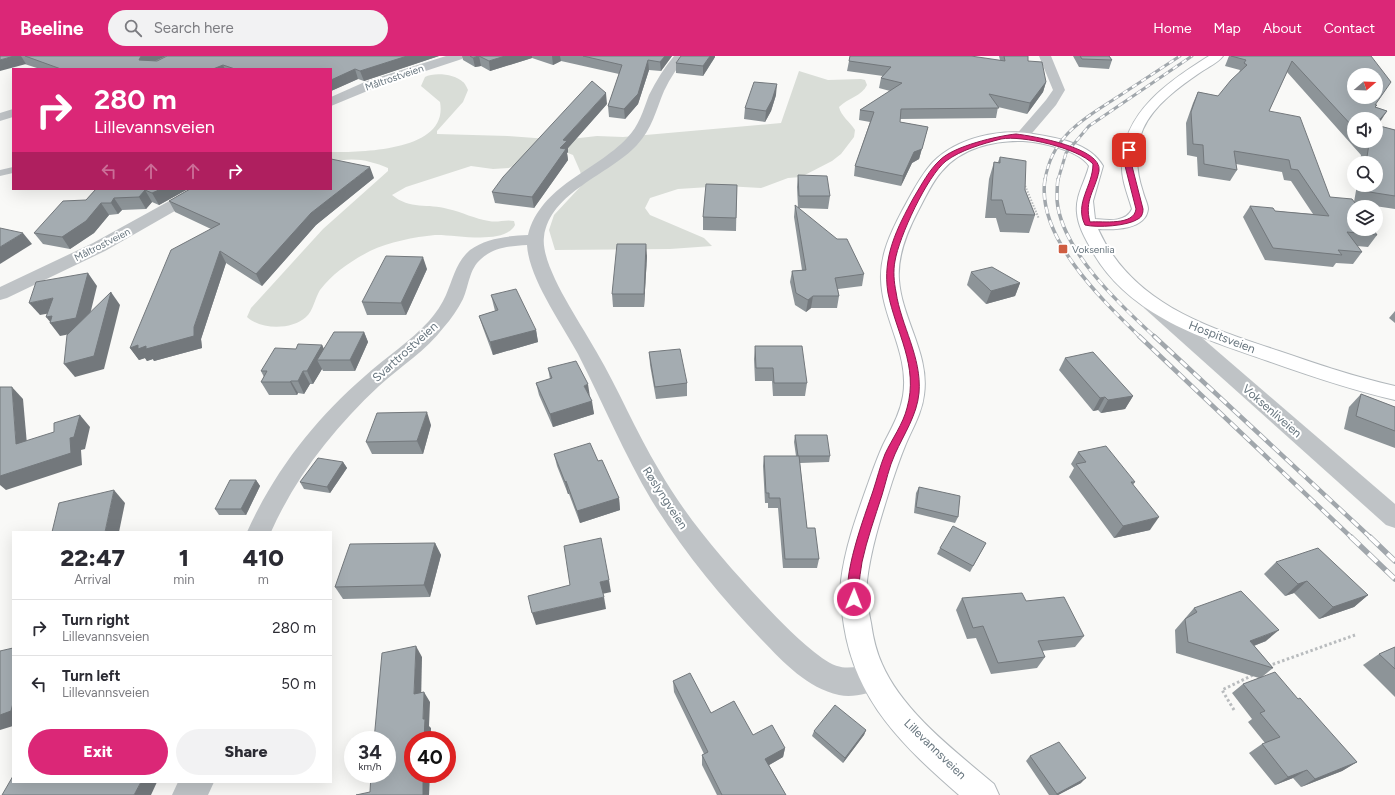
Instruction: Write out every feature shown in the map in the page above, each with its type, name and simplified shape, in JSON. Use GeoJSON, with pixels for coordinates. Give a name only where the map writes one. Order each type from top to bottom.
{"type":"FeatureCollection","features":[{"type":"Feature","properties":{"kind":"street","name":"Måltrostveien"},"geometry":{"type":"LineString","coordinates":[[332,102],[372,84],[458,56]]}},
{"type":"Feature","properties":{"kind":"street"},"geometry":{"type":"LineString","coordinates":[[535,239],[537,230],[547,210],[569,189],[620,153],[639,133],[647,119],[657,93],[680,56]]}},
{"type":"Feature","properties":{"kind":"street"},"geometry":{"type":"LineString","coordinates":[[1022,136],[1029,126],[1053,101],[1059,90],[1045,56]]}},
{"type":"Feature","properties":{"kind":"street"},"geometry":{"type":"LineString","coordinates":[[1088,224],[1116,224],[1136,218],[1140,209],[1128,166],[1129,150],[1139,123],[1158,100],[1179,82],[1217,56]]}},
{"type":"Feature","properties":{"kind":"street"},"geometry":{"type":"LineString","coordinates":[[0,117],[12,113]]}},
{"type":"Feature","properties":{"kind":"street","name":"Lillevannsveien"},"geometry":{"type":"LineString","coordinates":[[983,795],[915,734],[888,701],[873,678],[859,639],[855,612],[854,586],[857,562],[890,455],[912,409],[915,392],[914,364],[892,294],[890,282],[891,262],[895,244],[905,220],[926,182],[943,160],[959,151],[982,142],[1002,137],[1022,136],[1074,149],[1093,160],[1096,170],[1086,199],[1084,212],[1088,224]]}},
{"type":"Feature","properties":{"kind":"street","name":"Måltrostveien"},"geometry":{"type":"LineString","coordinates":[[0,294],[99,247],[200,190]]}},
{"type":"Feature","properties":{"kind":"street","name":"Hospitsveien"},"geometry":{"type":"LineString","coordinates":[[1088,224],[1099,252],[1116,274],[1150,303],[1173,317],[1206,332],[1331,377],[1395,393]]}},
{"type":"Feature","properties":{"kind":"street","name":"Svarttrostveien"},"geometry":{"type":"LineString","coordinates":[[259,531],[278,491],[313,444],[342,410],[372,381],[418,343],[444,315],[453,299],[469,259],[476,253],[495,245],[510,241],[535,239]]}},
{"type":"Feature","properties":{"kind":"street","name":"Røslyngveien"},"geometry":{"type":"LineString","coordinates":[[535,239],[537,258],[543,273],[588,354],[641,460],[678,520],[700,550],[750,608],[805,662],[829,678],[844,683],[860,682],[873,678]]}},
{"type":"Feature","properties":{"kind":"street","name":"Voksenliveien"},"geometry":{"type":"LineString","coordinates":[[1150,303],[1395,518]]}},
{"type":"Feature","properties":{"kind":"street"},"geometry":{"type":"LineString","coordinates":[[188,795],[197,783]]}},
{"type":"Feature","properties":{"kind":"lane"},"geometry":{"type":"LineString","coordinates":[[0,172],[12,170]]}},
{"type":"Feature","properties":{"kind":"path"},"geometry":{"type":"LineString","coordinates":[[1021,176],[1039,219]]}},
{"type":"Feature","properties":{"kind":"path"},"geometry":{"type":"LineString","coordinates":[[1264,668],[1271,664],[1355,635]]}},
{"type":"Feature","properties":{"kind":"path"},"geometry":{"type":"LineString","coordinates":[[1234,710],[1222,690],[1257,672]]}},
{"type":"Feature","properties":{"kind":"shaded area"},"geometry":{"type":"Polygon","coordinates":[[[799,71],[828,80],[865,80],[867,85],[865,89],[839,107],[855,130],[854,137],[841,154],[832,161],[801,177],[788,178],[761,188],[725,186],[678,189],[650,198],[645,208],[650,215],[704,238],[712,246],[670,249],[555,250],[549,230],[554,215],[581,186],[582,178],[573,155],[563,151],[521,162],[509,168],[493,169],[471,166],[406,187],[392,195],[406,203],[441,207],[484,220],[514,221],[515,225],[509,231],[501,235],[478,238],[435,235],[385,245],[370,251],[349,263],[337,273],[320,290],[310,311],[306,317],[300,321],[285,326],[276,327],[260,324],[247,317],[251,308],[323,229],[388,171],[388,168],[367,161],[353,159],[332,163],[332,152],[363,151],[401,145],[418,139],[431,130],[439,118],[440,102],[421,86],[425,77],[429,75],[439,74],[455,77],[464,83],[468,90],[463,102],[437,131],[437,134],[508,136],[562,140],[597,136],[623,137],[781,123],[799,71]]]}},
{"type":"Feature","properties":{"kind":"building"},"geometry":{"type":"Polygon","coordinates":[[[0,56],[14,56],[0,60],[0,56]]]}},
{"type":"Feature","properties":{"kind":"building"},"geometry":{"type":"Polygon","coordinates":[[[25,56],[141,56],[139,60],[157,61],[167,56],[407,56],[360,71],[355,69],[332,80],[332,68],[232,68],[223,65],[216,68],[58,68],[25,56]]]}},
{"type":"Feature","properties":{"kind":"building"},"geometry":{"type":"Polygon","coordinates":[[[479,56],[505,56],[489,61],[479,56]]]}},
{"type":"Feature","properties":{"kind":"building"},"geometry":{"type":"Polygon","coordinates":[[[583,56],[665,56],[660,62],[648,60],[638,94],[624,109],[608,106],[622,65],[583,56]]]}},
{"type":"Feature","properties":{"kind":"building"},"geometry":{"type":"Polygon","coordinates":[[[681,56],[710,56],[703,66],[676,63],[681,56]]]}},
{"type":"Feature","properties":{"kind":"building"},"geometry":{"type":"Polygon","coordinates":[[[850,56],[971,56],[1005,61],[1004,56],[1028,56],[1028,61],[1042,62],[1046,82],[1030,103],[989,94],[999,108],[901,109],[900,122],[928,127],[922,149],[914,152],[903,176],[855,166],[874,112],[860,110],[902,83],[881,78],[891,67],[849,61],[850,56]]]}},
{"type":"Feature","properties":{"kind":"building"},"geometry":{"type":"Polygon","coordinates":[[[1080,56],[1109,56],[1112,60],[1082,59],[1080,56]]]}},
{"type":"Feature","properties":{"kind":"building"},"geometry":{"type":"Polygon","coordinates":[[[1231,56],[1371,56],[1380,68],[1347,68],[1347,104],[1376,104],[1375,105],[1377,105],[1375,107],[1387,111],[1383,116],[1383,112],[1347,112],[1347,120],[1292,61],[1269,111],[1300,117],[1330,197],[1353,200],[1347,200],[1347,236],[1350,236],[1362,252],[1338,250],[1342,255],[1273,248],[1250,206],[1273,208],[1275,211],[1329,216],[1298,170],[1291,169],[1289,160],[1234,151],[1237,170],[1204,164],[1203,145],[1193,144],[1191,112],[1198,92],[1218,96],[1231,80],[1247,65],[1244,63],[1246,60],[1231,56]]]}},
{"type":"Feature","properties":{"kind":"building"},"geometry":{"type":"Polygon","coordinates":[[[1383,72],[1391,82],[1383,94],[1383,72]]]}},
{"type":"Feature","properties":{"kind":"building"},"geometry":{"type":"Polygon","coordinates":[[[592,81],[606,93],[563,140],[567,141],[560,148],[566,149],[532,197],[492,192],[503,177],[592,81]]]}},
{"type":"Feature","properties":{"kind":"building"},"geometry":{"type":"Polygon","coordinates":[[[754,82],[777,84],[772,100],[766,111],[745,108],[754,82]]]}},
{"type":"Feature","properties":{"kind":"building"},"geometry":{"type":"Polygon","coordinates":[[[1383,127],[1395,130],[1395,196],[1369,192],[1383,192],[1383,156],[1367,156],[1368,148],[1383,148],[1383,127]]]}},
{"type":"Feature","properties":{"kind":"building"},"geometry":{"type":"Polygon","coordinates":[[[1000,157],[1026,161],[1025,190],[1035,215],[1006,214],[1002,200],[991,200],[994,162],[1000,163],[1000,157]]]}},
{"type":"Feature","properties":{"kind":"building"},"geometry":{"type":"Polygon","coordinates":[[[332,159],[370,167],[311,213],[256,274],[220,251],[194,327],[194,336],[146,349],[146,346],[138,349],[138,345],[130,348],[171,250],[220,224],[169,201],[188,190],[332,190],[332,159]]]}},
{"type":"Feature","properties":{"kind":"building"},"geometry":{"type":"Polygon","coordinates":[[[798,175],[827,176],[830,196],[799,196],[798,175]]]}},
{"type":"Feature","properties":{"kind":"building"},"geometry":{"type":"Polygon","coordinates":[[[706,184],[737,185],[736,218],[703,217],[706,184]]]}},
{"type":"Feature","properties":{"kind":"building"},"geometry":{"type":"Polygon","coordinates":[[[95,190],[145,190],[139,197],[114,198],[111,203],[101,203],[86,221],[62,237],[34,233],[63,201],[86,200],[95,190]]]}},
{"type":"Feature","properties":{"kind":"building"},"geometry":{"type":"Polygon","coordinates":[[[145,190],[159,190],[152,193],[145,190]]]}},
{"type":"Feature","properties":{"kind":"building"},"geometry":{"type":"Polygon","coordinates":[[[795,205],[837,239],[847,239],[864,274],[835,278],[839,296],[813,296],[808,300],[796,293],[792,271],[806,270],[795,205]]]}},
{"type":"Feature","properties":{"kind":"building"},"geometry":{"type":"Polygon","coordinates":[[[0,228],[23,233],[0,247],[0,228]]]}},
{"type":"Feature","properties":{"kind":"building"},"geometry":{"type":"Polygon","coordinates":[[[617,244],[646,244],[644,294],[612,294],[617,244]]]}},
{"type":"Feature","properties":{"kind":"building"},"geometry":{"type":"Polygon","coordinates":[[[386,256],[423,257],[401,303],[362,302],[386,256]]]}},
{"type":"Feature","properties":{"kind":"building"},"geometry":{"type":"Polygon","coordinates":[[[992,267],[1020,283],[991,291],[971,272],[992,267]]]}},
{"type":"Feature","properties":{"kind":"building"},"geometry":{"type":"Polygon","coordinates":[[[88,273],[76,318],[50,323],[52,316],[46,317],[53,298],[29,303],[36,282],[88,273]]]}},
{"type":"Feature","properties":{"kind":"building"},"geometry":{"type":"Polygon","coordinates":[[[516,289],[536,330],[490,342],[479,316],[498,310],[491,295],[516,289]]]}},
{"type":"Feature","properties":{"kind":"building"},"geometry":{"type":"Polygon","coordinates":[[[111,292],[94,356],[64,364],[67,335],[111,292]]]}},
{"type":"Feature","properties":{"kind":"building"},"geometry":{"type":"Polygon","coordinates":[[[334,332],[364,332],[350,360],[317,360],[334,332]]]}},
{"type":"Feature","properties":{"kind":"building"},"geometry":{"type":"Polygon","coordinates":[[[298,344],[322,345],[307,371],[303,371],[298,381],[261,382],[267,371],[261,371],[275,348],[296,349],[298,344]]]}},
{"type":"Feature","properties":{"kind":"building"},"geometry":{"type":"Polygon","coordinates":[[[755,346],[802,346],[807,383],[774,383],[773,368],[756,368],[755,346]]]}},
{"type":"Feature","properties":{"kind":"building"},"geometry":{"type":"Polygon","coordinates":[[[680,349],[687,383],[655,387],[649,352],[680,349]]]}},
{"type":"Feature","properties":{"kind":"building"},"geometry":{"type":"Polygon","coordinates":[[[1093,352],[1133,396],[1108,400],[1105,397],[1100,398],[1065,358],[1093,352]]]}},
{"type":"Feature","properties":{"kind":"building"},"geometry":{"type":"Polygon","coordinates":[[[576,361],[588,384],[584,386],[592,401],[550,414],[536,383],[552,378],[548,368],[576,361]]]}},
{"type":"Feature","properties":{"kind":"building"},"geometry":{"type":"Polygon","coordinates":[[[0,387],[12,387],[16,444],[54,432],[54,423],[80,415],[74,437],[70,438],[71,453],[0,476],[0,387]]]}},
{"type":"Feature","properties":{"kind":"building"},"geometry":{"type":"Polygon","coordinates":[[[1361,394],[1395,407],[1395,431],[1356,416],[1361,394]]]}},
{"type":"Feature","properties":{"kind":"building"},"geometry":{"type":"Polygon","coordinates":[[[427,412],[417,441],[366,442],[377,413],[427,412]]]}},
{"type":"Feature","properties":{"kind":"building"},"geometry":{"type":"Polygon","coordinates":[[[795,435],[827,435],[830,456],[798,456],[795,435]]]}},
{"type":"Feature","properties":{"kind":"building"},"geometry":{"type":"Polygon","coordinates":[[[590,443],[598,461],[602,460],[619,498],[577,511],[554,454],[590,443]]]}},
{"type":"Feature","properties":{"kind":"building"},"geometry":{"type":"Polygon","coordinates":[[[1106,446],[1135,482],[1131,482],[1159,517],[1123,526],[1076,464],[1086,462],[1078,452],[1106,446]]]}},
{"type":"Feature","properties":{"kind":"building"},"geometry":{"type":"Polygon","coordinates":[[[764,456],[799,456],[807,528],[815,528],[819,559],[785,559],[780,498],[769,498],[769,493],[766,493],[764,456]]]}},
{"type":"Feature","properties":{"kind":"building"},"geometry":{"type":"Polygon","coordinates":[[[318,458],[343,462],[327,487],[300,482],[318,458]]]}},
{"type":"Feature","properties":{"kind":"building"},"geometry":{"type":"Polygon","coordinates":[[[230,480],[256,480],[241,509],[215,509],[230,480]]]}},
{"type":"Feature","properties":{"kind":"building"},"geometry":{"type":"Polygon","coordinates":[[[919,487],[960,496],[958,517],[916,507],[919,487]]]}},
{"type":"Feature","properties":{"kind":"building"},"geometry":{"type":"Polygon","coordinates":[[[114,490],[105,531],[52,531],[59,503],[114,490]]]}},
{"type":"Feature","properties":{"kind":"building"},"geometry":{"type":"Polygon","coordinates":[[[953,526],[986,543],[973,566],[940,548],[953,526]]]}},
{"type":"Feature","properties":{"kind":"building"},"geometry":{"type":"Polygon","coordinates":[[[601,538],[609,580],[600,582],[604,597],[532,613],[528,596],[570,585],[564,546],[601,538]]]}},
{"type":"Feature","properties":{"kind":"building"},"geometry":{"type":"Polygon","coordinates":[[[435,543],[424,585],[335,587],[350,544],[435,543]]]}},
{"type":"Feature","properties":{"kind":"building"},"geometry":{"type":"Polygon","coordinates":[[[1318,548],[1368,595],[1333,607],[1307,581],[1298,584],[1276,562],[1318,548]]]}},
{"type":"Feature","properties":{"kind":"building"},"geometry":{"type":"Polygon","coordinates":[[[1241,591],[1279,630],[1250,641],[1273,668],[1188,642],[1185,619],[1197,612],[1194,608],[1241,591]]]}},
{"type":"Feature","properties":{"kind":"building"},"geometry":{"type":"Polygon","coordinates":[[[1022,593],[1026,601],[1064,597],[1084,636],[1038,641],[1045,657],[998,663],[983,626],[973,628],[962,598],[1022,593]]]}},
{"type":"Feature","properties":{"kind":"building"},"geometry":{"type":"Polygon","coordinates":[[[416,646],[414,694],[424,692],[423,719],[425,719],[424,731],[404,731],[404,783],[423,783],[423,795],[356,795],[370,792],[370,783],[396,783],[396,731],[375,731],[382,653],[416,646]]]}},
{"type":"Feature","properties":{"kind":"building"},"geometry":{"type":"Polygon","coordinates":[[[1395,647],[1395,669],[1379,654],[1395,647]]]}},
{"type":"Feature","properties":{"kind":"building"},"geometry":{"type":"Polygon","coordinates":[[[12,648],[12,707],[11,711],[0,715],[0,651],[12,648]]]}},
{"type":"Feature","properties":{"kind":"building"},"geometry":{"type":"Polygon","coordinates":[[[1275,672],[1357,762],[1315,779],[1307,770],[1288,777],[1262,744],[1280,737],[1260,713],[1265,711],[1243,684],[1275,672]]]}},
{"type":"Feature","properties":{"kind":"building"},"geometry":{"type":"Polygon","coordinates":[[[690,673],[711,713],[734,701],[753,735],[772,725],[785,748],[765,759],[786,795],[722,795],[702,755],[708,752],[673,681],[690,673]]]}},
{"type":"Feature","properties":{"kind":"building"},"geometry":{"type":"Polygon","coordinates":[[[835,705],[866,730],[845,758],[814,731],[835,705]]]}},
{"type":"Feature","properties":{"kind":"building"},"geometry":{"type":"Polygon","coordinates":[[[1059,742],[1086,778],[1057,794],[1030,756],[1059,742]]]}},
{"type":"Feature","properties":{"kind":"building"},"geometry":{"type":"Polygon","coordinates":[[[12,778],[12,783],[140,783],[134,795],[2,795],[12,778]]]}},
{"type":"Feature","properties":{"kind":"railway"},"geometry":{"type":"LineString","coordinates":[[1045,180],[1049,164],[1055,151],[1062,140],[1072,130],[1094,112],[1180,56]]}},
{"type":"Feature","properties":{"kind":"railway"},"geometry":{"type":"LineString","coordinates":[[1058,180],[1066,153],[1089,126],[1192,56]]}},
{"type":"Feature","properties":{"kind":"railway"},"geometry":{"type":"LineString","coordinates":[[1058,179],[1057,200],[1061,219],[1069,238],[1094,275],[1125,309],[1155,337]]}},
{"type":"Feature","properties":{"kind":"railway"},"geometry":{"type":"LineString","coordinates":[[1045,180],[1045,201],[1051,223],[1061,245],[1091,286],[1139,336]]}},
{"type":"Feature","properties":{"kind":"railway"},"geometry":{"type":"LineString","coordinates":[[1139,336],[1352,538]]}},
{"type":"Feature","properties":{"kind":"railway"},"geometry":{"type":"LineString","coordinates":[[1154,336],[1371,538]]}},
{"type":"Feature","properties":{"kind":"railway"},"geometry":{"type":"LineString","coordinates":[[1351,537],[1395,579]]}},
{"type":"Feature","properties":{"kind":"railway"},"geometry":{"type":"LineString","coordinates":[[1370,537],[1395,561]]}},
{"type":"Feature","properties":{"kind":"place","name":"Voksenlia"},"geometry":{"type":"Point","coordinates":[1063,249]}},
{"type":"Feature","properties":{"kind":"route"},"geometry":{"type":"LineString","coordinates":[[854,599],[857,562],[866,528],[890,455],[912,409],[915,392],[914,364],[892,294],[890,275],[895,244],[905,220],[926,182],[934,169],[943,160],[959,151],[982,142],[1002,137],[1031,137],[1081,152],[1090,157],[1096,163],[1096,170],[1086,199],[1084,212],[1088,224],[1116,224],[1131,221],[1136,218],[1140,209],[1128,166],[1129,150]]}}]}
